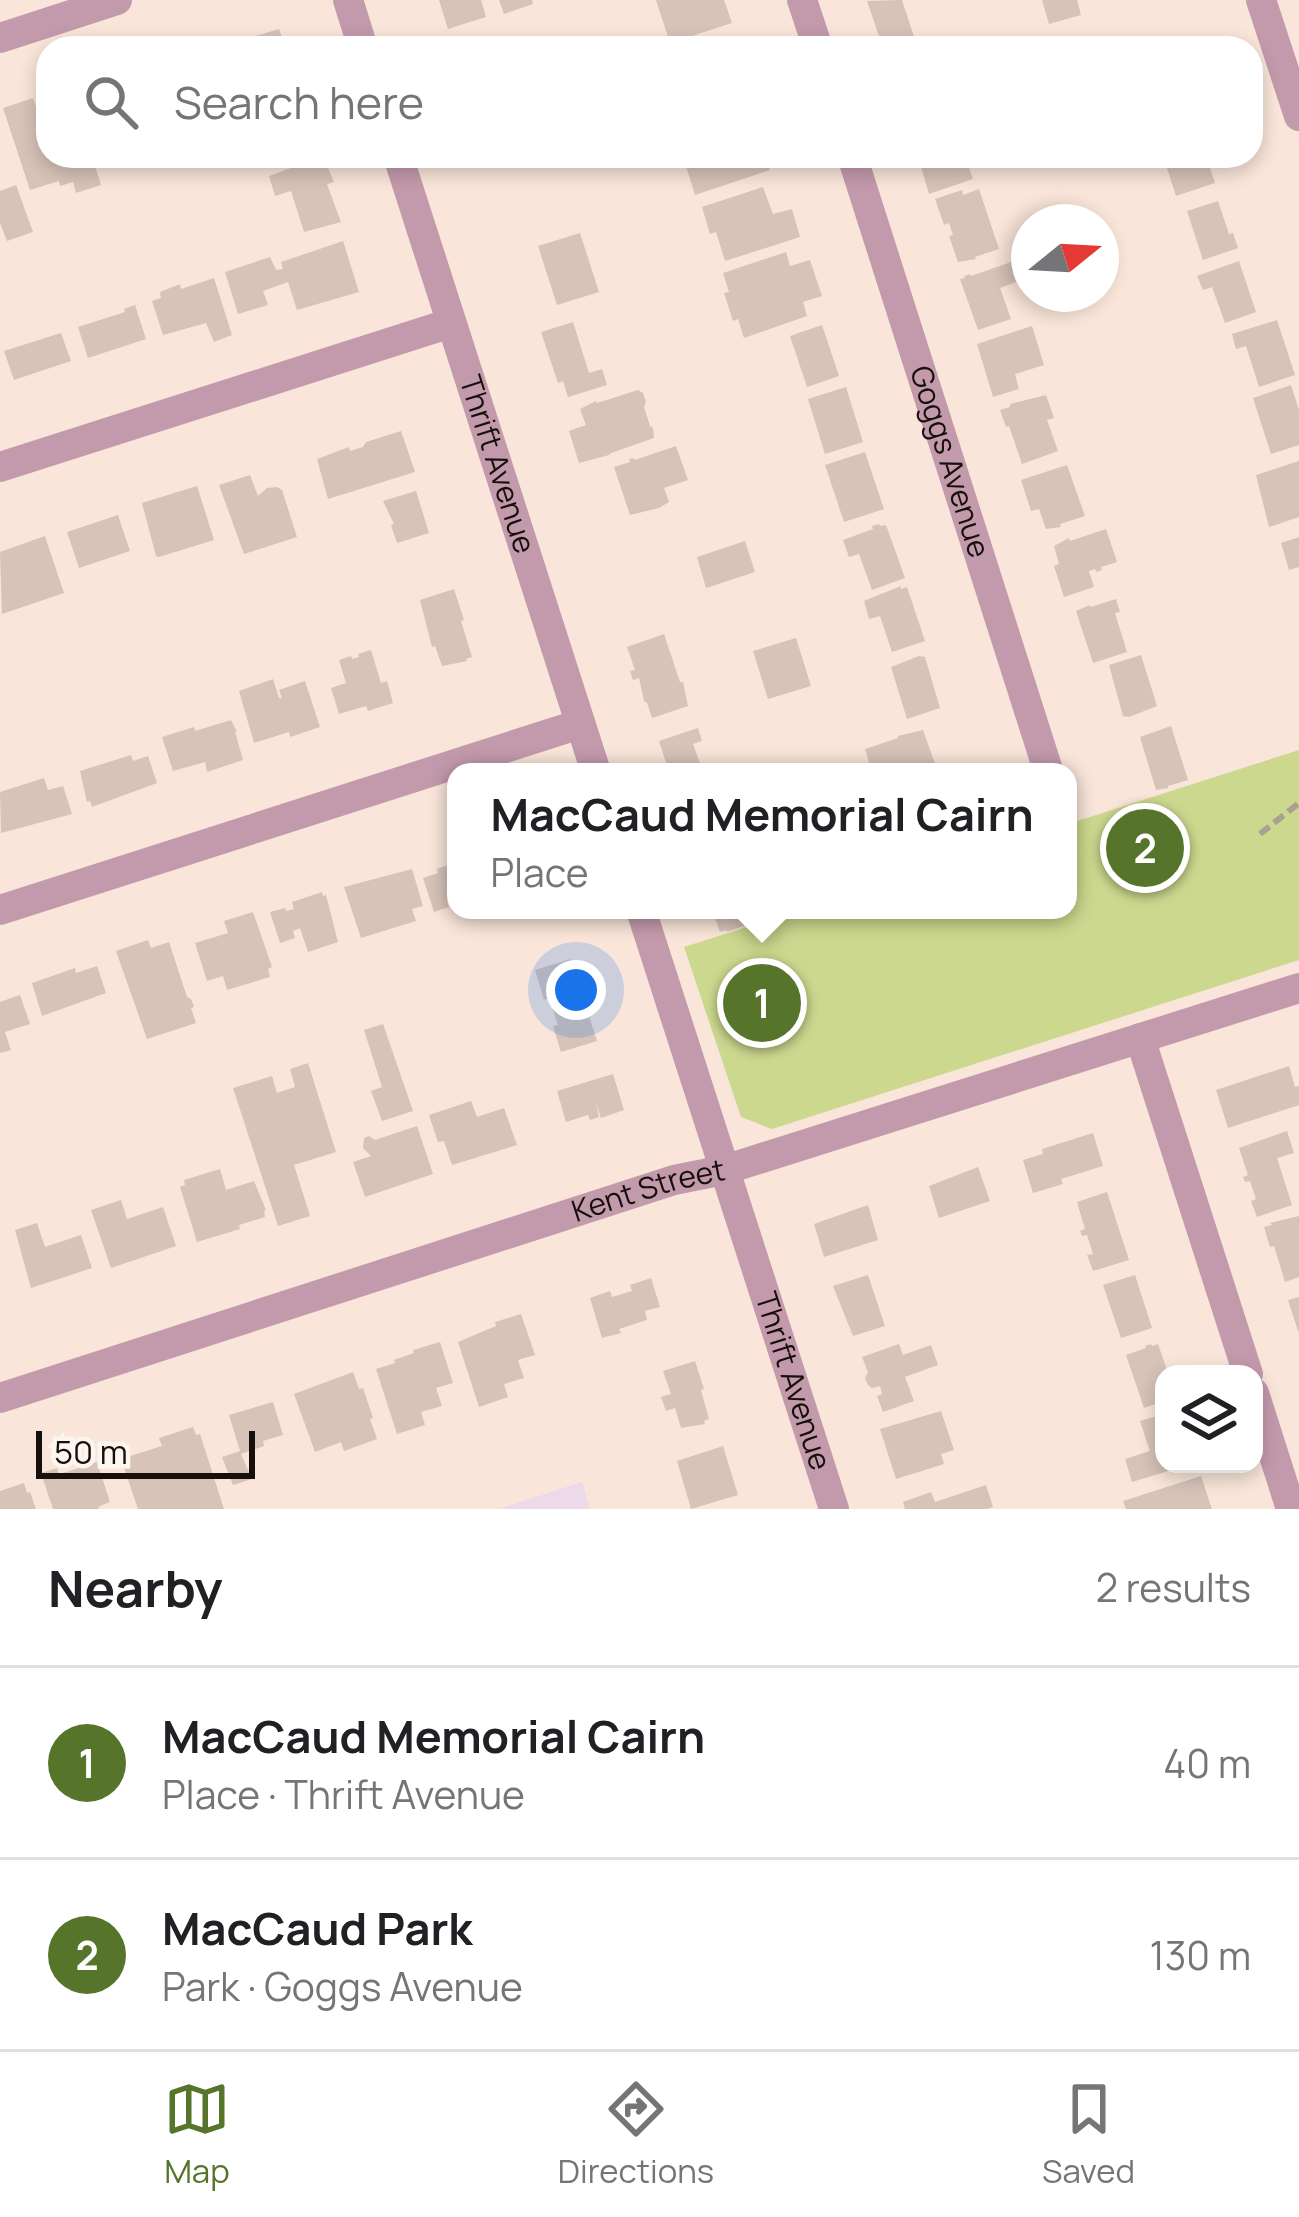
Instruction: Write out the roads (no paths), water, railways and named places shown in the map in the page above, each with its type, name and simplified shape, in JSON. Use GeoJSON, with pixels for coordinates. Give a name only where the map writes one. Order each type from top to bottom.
{"type":"FeatureCollection","features":[{"type":"Feature","properties":{"kind":"street"},"geometry":{"type":"LineString","coordinates":[[0,38],[117,0]]}},
{"type":"Feature","properties":{"kind":"street"},"geometry":{"type":"LineString","coordinates":[[347,0],[359,36]]}},
{"type":"Feature","properties":{"kind":"street"},"geometry":{"type":"LineString","coordinates":[[802,0],[814,36]]}},
{"type":"Feature","properties":{"kind":"street"},"geometry":{"type":"LineString","coordinates":[[1261,0],[1292,73],[1299,116]]}},
{"type":"Feature","properties":{"kind":"street","name":"Thrift Avenue"},"geometry":{"type":"LineString","coordinates":[[402,168],[593,763]]}},
{"type":"Feature","properties":{"kind":"street","name":"Goggs Avenue"},"geometry":{"type":"LineString","coordinates":[[856,168],[1046,763]]}},
{"type":"Feature","properties":{"kind":"street"},"geometry":{"type":"LineString","coordinates":[[0,467],[452,322]]}},
{"type":"Feature","properties":{"kind":"street"},"geometry":{"type":"LineString","coordinates":[[458,763],[580,724]]}},
{"type":"Feature","properties":{"kind":"street"},"geometry":{"type":"LineString","coordinates":[[0,910],[447,767]]}},
{"type":"Feature","properties":{"kind":"street","name":"Thrift Avenue"},"geometry":{"type":"LineString","coordinates":[[644,919],[834,1509]]}},
{"type":"Feature","properties":{"kind":"street","name":"Kent Street"},"geometry":{"type":"LineString","coordinates":[[0,1398],[674,1180],[724,1170],[1299,988]]}},
{"type":"Feature","properties":{"kind":"street"},"geometry":{"type":"LineString","coordinates":[[1140,1038],[1245,1365]]}},
{"type":"Feature","properties":{"kind":"street"},"geometry":{"type":"LineString","coordinates":[[1263,1421],[1291,1509]]}},
{"type":"Feature","properties":{"kind":"place","name":"MacCaud Park"},"geometry":{"type":"Point","coordinates":[1145,848]}},
{"type":"Feature","properties":{"kind":"place","name":"MacCaud Memorial Cairn"},"geometry":{"type":"Point","coordinates":[762,1003]}}]}
